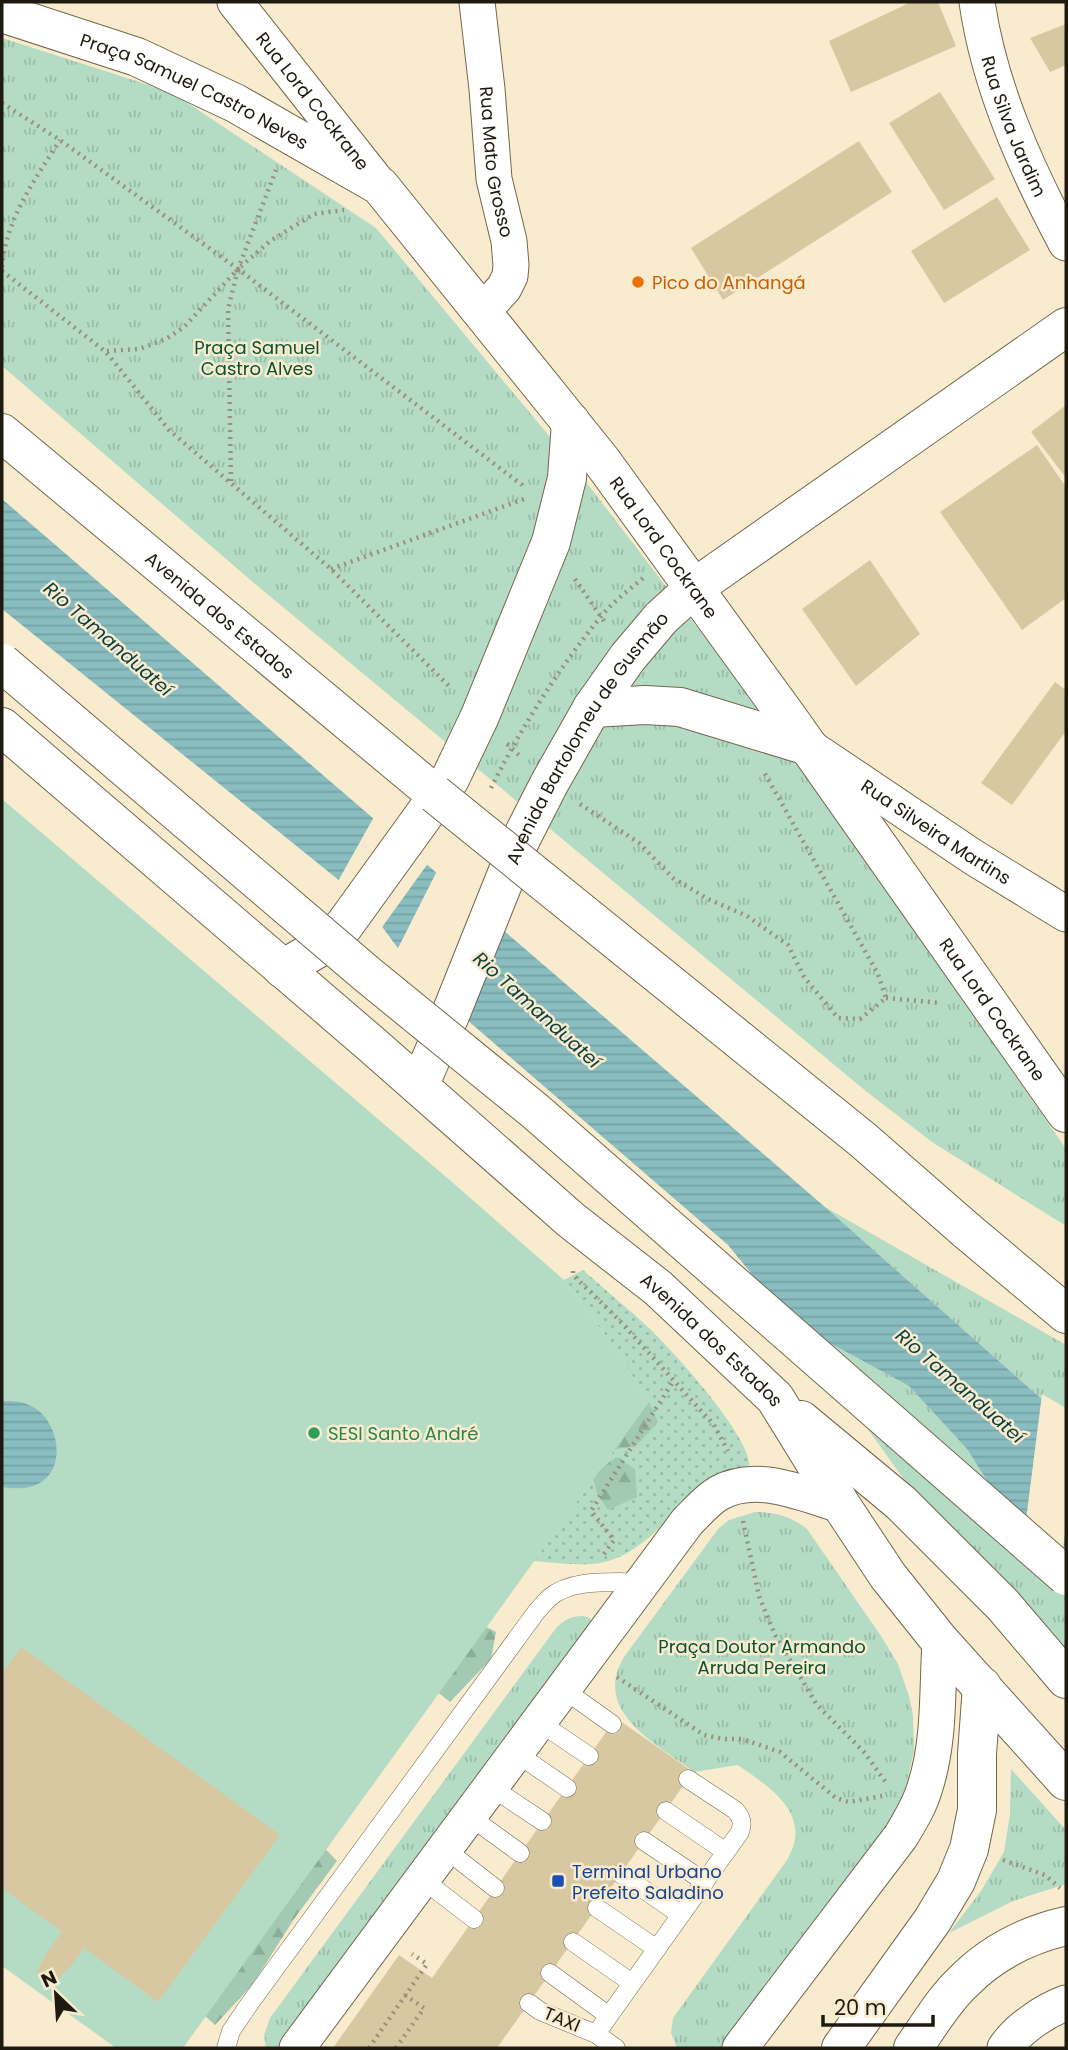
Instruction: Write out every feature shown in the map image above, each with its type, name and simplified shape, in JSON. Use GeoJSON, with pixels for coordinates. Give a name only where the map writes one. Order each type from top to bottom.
{"type":"FeatureCollection","features":[{"type":"Feature","properties":{"kind":"main road","name":"Praça Samuel Castro Neves"},"geometry":{"type":"LineString","coordinates":[[2,13],[137,57],[235,103],[291,133],[387,195]]}},
{"type":"Feature","properties":{"kind":"main road","name":"Rua Lord Cockrane"},"geometry":{"type":"LineString","coordinates":[[387,195],[601,460],[808,746],[1066,1113]]}},
{"type":"Feature","properties":{"kind":"main road","name":"Avenida Bartolomeu de Gusmão"},"geometry":{"type":"LineString","coordinates":[[419,1086],[520,841],[549,784],[592,708],[628,657],[661,618],[694,588],[1066,327]]}},
{"type":"Feature","properties":{"kind":"main road"},"geometry":{"type":"LineString","coordinates":[[284,969],[315,950],[343,927],[450,779],[480,716],[551,542],[567,478],[571,422]]}},
{"type":"Feature","properties":{"kind":"main road","name":"Avenida dos Estados"},"geometry":{"type":"LineString","coordinates":[[2,433],[435,794],[863,1140],[1066,1314]]}},
{"type":"Feature","properties":{"kind":"main road"},"geometry":{"type":"LineString","coordinates":[[2,663],[368,975],[535,1111],[1066,1576]]}},
{"type":"Feature","properties":{"kind":"main road"},"geometry":{"type":"LineString","coordinates":[[592,708],[645,705],[680,707],[808,746]]}},
{"type":"Feature","properties":{"kind":"main road","name":"Avenida dos Estados"},"geometry":{"type":"LineString","coordinates":[[2,727],[571,1220],[658,1288],[775,1398],[888,1576],[940,1641],[1066,1780]]}},
{"type":"Feature","properties":{"kind":"main road"},"geometry":{"type":"LineString","coordinates":[[775,1398],[901,1503],[1003,1605],[1066,1679]]}},
{"type":"Feature","properties":{"kind":"main road"},"geometry":{"type":"LineString","coordinates":[[841,2048],[932,1921],[956,1881],[969,1849],[977,1810],[977,1754],[982,1686]]}},
{"type":"Feature","properties":{"kind":"main road"},"geometry":{"type":"LineString","coordinates":[[913,2048],[961,1983],[988,1960],[1020,1942],[1066,1926]]}},
{"type":"Feature","properties":{"kind":"street","name":"Rua Lord Cockrane"},"geometry":{"type":"LineString","coordinates":[[235,2],[387,195]]}},
{"type":"Feature","properties":{"kind":"street","name":"Rua Mato Grosso"},"geometry":{"type":"LineString","coordinates":[[477,2],[494,179],[512,265],[504,288],[482,312]]}},
{"type":"Feature","properties":{"kind":"street","name":"Rua Silva Jardim"},"geometry":{"type":"LineString","coordinates":[[977,2],[985,46],[1011,124],[1066,243]]}},
{"type":"Feature","properties":{"kind":"street","name":"Rua Silveira Martins"},"geometry":{"type":"LineString","coordinates":[[808,746],[973,857],[1066,914]]}},
{"type":"Feature","properties":{"kind":"street"},"geometry":{"type":"LineString","coordinates":[[297,2048],[643,1582],[693,1516],[707,1502],[721,1492],[737,1487],[775,1485],[841,1505]]}},
{"type":"Feature","properties":{"kind":"street"},"geometry":{"type":"LineString","coordinates":[[740,2048],[901,1836],[911,1819],[925,1788],[932,1758],[940,1641]]}},
{"type":"Feature","properties":{"kind":"street"},"geometry":{"type":"LineString","coordinates":[[1004,2048],[1032,2021],[1066,2003]]}},
{"type":"Feature","properties":{"kind":"lane"},"geometry":{"type":"LineString","coordinates":[[226,2048],[231,2031],[250,2003],[537,1611],[550,1597],[564,1589],[586,1584],[643,1582]]}},
{"type":"Feature","properties":{"kind":"lane"},"geometry":{"type":"LineString","coordinates":[[563,1689],[612,1724]]}},
{"type":"Feature","properties":{"kind":"lane"},"geometry":{"type":"LineString","coordinates":[[540,1722],[589,1756]]}},
{"type":"Feature","properties":{"kind":"lane"},"geometry":{"type":"LineString","coordinates":[[516,1753],[567,1788]]}},
{"type":"Feature","properties":{"kind":"lane"},"geometry":{"type":"LineString","coordinates":[[596,2034],[740,1832],[743,1824],[735,1810],[688,1779]]}},
{"type":"Feature","properties":{"kind":"lane"},"geometry":{"type":"LineString","coordinates":[[491,1787],[542,1821]]}},
{"type":"Feature","properties":{"kind":"lane"},"geometry":{"type":"LineString","coordinates":[[666,1811],[726,1852]]}},
{"type":"Feature","properties":{"kind":"lane"},"geometry":{"type":"LineString","coordinates":[[469,1816],[520,1853]]}},
{"type":"Feature","properties":{"kind":"lane"},"geometry":{"type":"LineString","coordinates":[[644,1841],[705,1882]]}},
{"type":"Feature","properties":{"kind":"lane"},"geometry":{"type":"LineString","coordinates":[[445,1849],[495,1888]]}},
{"type":"Feature","properties":{"kind":"lane"},"geometry":{"type":"LineString","coordinates":[[621,1874],[681,1915]]}},
{"type":"Feature","properties":{"kind":"lane"},"geometry":{"type":"LineString","coordinates":[[422,1879],[474,1919]]}},
{"type":"Feature","properties":{"kind":"lane"},"geometry":{"type":"LineString","coordinates":[[597,1908],[657,1949]]}},
{"type":"Feature","properties":{"kind":"lane"},"geometry":{"type":"LineString","coordinates":[[573,1942],[632,1983]]}},
{"type":"Feature","properties":{"kind":"lane"},"geometry":{"type":"LineString","coordinates":[[550,1973],[608,2016]]}},
{"type":"Feature","properties":{"kind":"lane","name":"TAXI"},"geometry":{"type":"LineString","coordinates":[[529,2003],[540,2011],[596,2034],[616,2048]]}},
{"type":"Feature","properties":{"kind":"path"},"geometry":{"type":"LineString","coordinates":[[2,103],[60,140],[464,439],[522,485],[528,498],[331,569]]}},
{"type":"Feature","properties":{"kind":"path"},"geometry":{"type":"LineString","coordinates":[[231,482],[228,309],[237,269],[291,133]]}},
{"type":"Feature","properties":{"kind":"path"},"geometry":{"type":"LineString","coordinates":[[60,140],[11,223],[3,249],[2,269],[106,352],[169,430],[331,569],[549,784],[639,843],[673,878],[708,899],[747,916],[788,945],[804,977],[838,1018],[860,1019],[886,998],[948,1004],[975,984]]}},
{"type":"Feature","properties":{"kind":"path"},"geometry":{"type":"LineString","coordinates":[[106,352],[139,349],[166,339],[184,327],[237,269],[270,241],[314,214],[387,195]]}},
{"type":"Feature","properties":{"kind":"path"},"geometry":{"type":"LineString","coordinates":[[551,542],[628,657]]}},
{"type":"Feature","properties":{"kind":"path"},"geometry":{"type":"LineString","coordinates":[[760,765],[878,974],[886,998]]}},
{"type":"Feature","properties":{"kind":"path"},"geometry":{"type":"LineString","coordinates":[[571,1220],[573,1275],[714,1425],[731,1458],[759,1595],[775,1635],[817,1705],[864,1752],[893,1793],[849,1802],[836,1798],[780,1752],[742,1739],[704,1735],[615,1676],[590,1653]]}},
{"type":"Feature","properties":{"kind":"path"},"geometry":{"type":"LineString","coordinates":[[586,1584],[614,1540],[591,1511],[674,1380]]}},
{"type":"Feature","properties":{"kind":"path"},"geometry":{"type":"LineString","coordinates":[[969,1849],[1045,1875],[1066,1893]]}},
{"type":"Feature","properties":{"kind":"path"},"geometry":{"type":"LineString","coordinates":[[369,2048],[422,1971]]}},
{"type":"Feature","properties":{"kind":"path"},"geometry":{"type":"LineString","coordinates":[[396,2048],[424,2008],[405,1995]]}},
{"type":"Feature","properties":{"kind":"green space","name":"Praça Samuel Castro Alves"},"geometry":{"type":"Polygon","coordinates":[[[2,38],[171,92],[376,228],[570,461],[772,725],[1066,1149],[1066,1226],[932,1142],[867,1092],[254,583],[2,366],[2,38]]]}},
{"type":"Feature","properties":{"kind":"green space","name":"SESI Santo André"},"geometry":{"type":"Polygon","coordinates":[[[2,799],[564,1280],[606,1336],[649,1402],[183,2048],[116,2048],[2,1966],[2,799]]]}},
{"type":"Feature","properties":{"kind":"green space"},"geometry":{"type":"Polygon","coordinates":[[[825,1207],[1066,1345],[1066,1412],[1044,1401],[825,1207]]]}},
{"type":"Feature","properties":{"kind":"green space"},"geometry":{"type":"Polygon","coordinates":[[[583,1270],[651,1330],[693,1375],[739,1437],[747,1454],[749,1467],[700,1490],[647,1539],[618,1558],[590,1564],[534,1561],[649,1402],[606,1336],[564,1280],[583,1270]]]}},
{"type":"Feature","properties":{"kind":"green space"},"geometry":{"type":"Polygon","coordinates":[[[791,1322],[909,1386],[967,1449],[989,1484],[1066,1549],[1066,1692],[997,1609],[791,1322]]]}},
{"type":"Feature","properties":{"kind":"green space"},"geometry":{"type":"Polygon","coordinates":[[[625,1388],[649,1402],[658,1422],[636,1446],[603,1451],[625,1388]]]}},
{"type":"Feature","properties":{"kind":"green space"},"geometry":{"type":"Polygon","coordinates":[[[616,1457],[635,1469],[637,1497],[608,1510],[598,1495],[592,1476],[616,1457]]]}},
{"type":"Feature","properties":{"kind":"green space","name":"Praça Doutor Armando Arruda Pereira"},"geometry":{"type":"Polygon","coordinates":[[[755,1512],[782,1516],[807,1529],[881,1636],[898,1664],[909,1696],[913,1716],[914,1751],[905,1791],[886,1827],[724,2045],[720,2048],[677,2048],[671,2033],[673,2018],[787,1860],[794,1844],[795,1829],[785,1804],[763,1783],[738,1765],[694,1772],[647,1738],[622,1710],[616,1694],[616,1677],[624,1657],[718,1529],[729,1520],[755,1512]]]}},
{"type":"Feature","properties":{"kind":"green space"},"geometry":{"type":"Polygon","coordinates":[[[583,1616],[590,1618],[593,1623],[285,2048],[266,2048],[264,2035],[270,2018],[556,1628],[568,1619],[583,1616]]]}},
{"type":"Feature","properties":{"kind":"green space"},"geometry":{"type":"Polygon","coordinates":[[[467,1617],[496,1632],[491,1659],[450,1702],[430,1686],[467,1617]]]}},
{"type":"Feature","properties":{"kind":"green space"},"geometry":{"type":"Polygon","coordinates":[[[1011,1769],[1066,1830],[1066,1884],[1013,1901],[949,1933],[981,1891],[1004,1852],[1010,1814],[1011,1769]]]}},
{"type":"Feature","properties":{"kind":"green space"},"geometry":{"type":"Polygon","coordinates":[[[311,1834],[337,1861],[294,1919],[253,1984],[215,2025],[192,2004],[311,1834]]]}},
{"type":"Feature","properties":{"kind":"water","name":"Rio Tamanduateí"},"geometry":{"type":"Polygon","coordinates":[[[2,499],[825,1207],[1044,1401],[1066,1412],[1066,1549],[989,1484],[967,1449],[909,1386],[791,1322],[728,1245],[422,981],[361,898],[2,609],[2,499]]]}},
{"type":"Feature","properties":{"kind":"water"},"geometry":{"type":"Polygon","coordinates":[[[2,1401],[29,1405],[46,1418],[52,1428],[57,1450],[55,1461],[44,1480],[34,1486],[2,1487],[2,1401]]]}},
{"type":"Feature","properties":{"kind":"pier"},"geometry":{"type":"Polygon","coordinates":[[[375,815],[429,862],[380,930],[359,901],[337,883],[375,815]]]}},
{"type":"Feature","properties":{"kind":"pier"},"geometry":{"type":"Polygon","coordinates":[[[438,869],[495,919],[461,1020],[419,984],[396,952],[438,869]]]}},
{"type":"Feature","properties":{"kind":"pier"},"geometry":{"type":"Polygon","coordinates":[[[1042,1394],[1066,1408],[1066,1524],[1063,1551],[1026,1520],[1042,1394]]]}},
{"type":"Feature","properties":{"kind":"building"},"geometry":{"type":"Polygon","coordinates":[[[911,2],[938,2],[956,46],[851,92],[829,41],[911,2]]]}},
{"type":"Feature","properties":{"kind":"building"},"geometry":{"type":"Polygon","coordinates":[[[1066,24],[1066,65],[1050,72],[1030,38],[1066,24]]]}},
{"type":"Feature","properties":{"kind":"building"},"geometry":{"type":"Polygon","coordinates":[[[940,92],[995,179],[944,210],[889,123],[940,92]]]}},
{"type":"Feature","properties":{"kind":"building"},"geometry":{"type":"Polygon","coordinates":[[[859,141],[892,192],[723,300],[691,248],[859,141]]]}},
{"type":"Feature","properties":{"kind":"building"},"geometry":{"type":"Polygon","coordinates":[[[997,197],[1030,250],[944,303],[911,251],[997,197]]]}},
{"type":"Feature","properties":{"kind":"building"},"geometry":{"type":"Polygon","coordinates":[[[1066,405],[1066,478],[1031,432],[1066,405]]]}},
{"type":"Feature","properties":{"kind":"building"},"geometry":{"type":"Polygon","coordinates":[[[1037,445],[1066,487],[1066,598],[1022,630],[940,512],[1037,445]]]}},
{"type":"Feature","properties":{"kind":"building"},"geometry":{"type":"Polygon","coordinates":[[[870,560],[920,634],[856,686],[802,609],[870,560]]]}},
{"type":"Feature","properties":{"kind":"building"},"geometry":{"type":"Polygon","coordinates":[[[1055,682],[1066,690],[1066,731],[1012,805],[981,783],[1055,682]]]}},
{"type":"Feature","properties":{"kind":"building"},"geometry":{"type":"Polygon","coordinates":[[[21,1647],[280,1835],[158,2002],[84,1948],[52,1985],[36,1973],[62,1932],[2,1888],[2,1673],[21,1647]]]}},
{"type":"Feature","properties":{"kind":"building","name":"Terminal Urbano Prefeito Saladino"},"geometry":{"type":"Polygon","coordinates":[[[616,1718],[693,1772],[497,2048],[333,2048],[399,1955],[432,1978],[616,1718]]]}},
{"type":"Feature","properties":{"kind":"place","name":"Pico do Anhangá"},"geometry":{"type":"Point","coordinates":[638,282]}},
{"type":"Feature","properties":{"kind":"place","name":"SESI Santo André"},"geometry":{"type":"Point","coordinates":[314,1433]}},
{"type":"Feature","properties":{"kind":"place","name":"Terminal Urbano Prefeito Saladino"},"geometry":{"type":"Point","coordinates":[558,1881]}}]}
